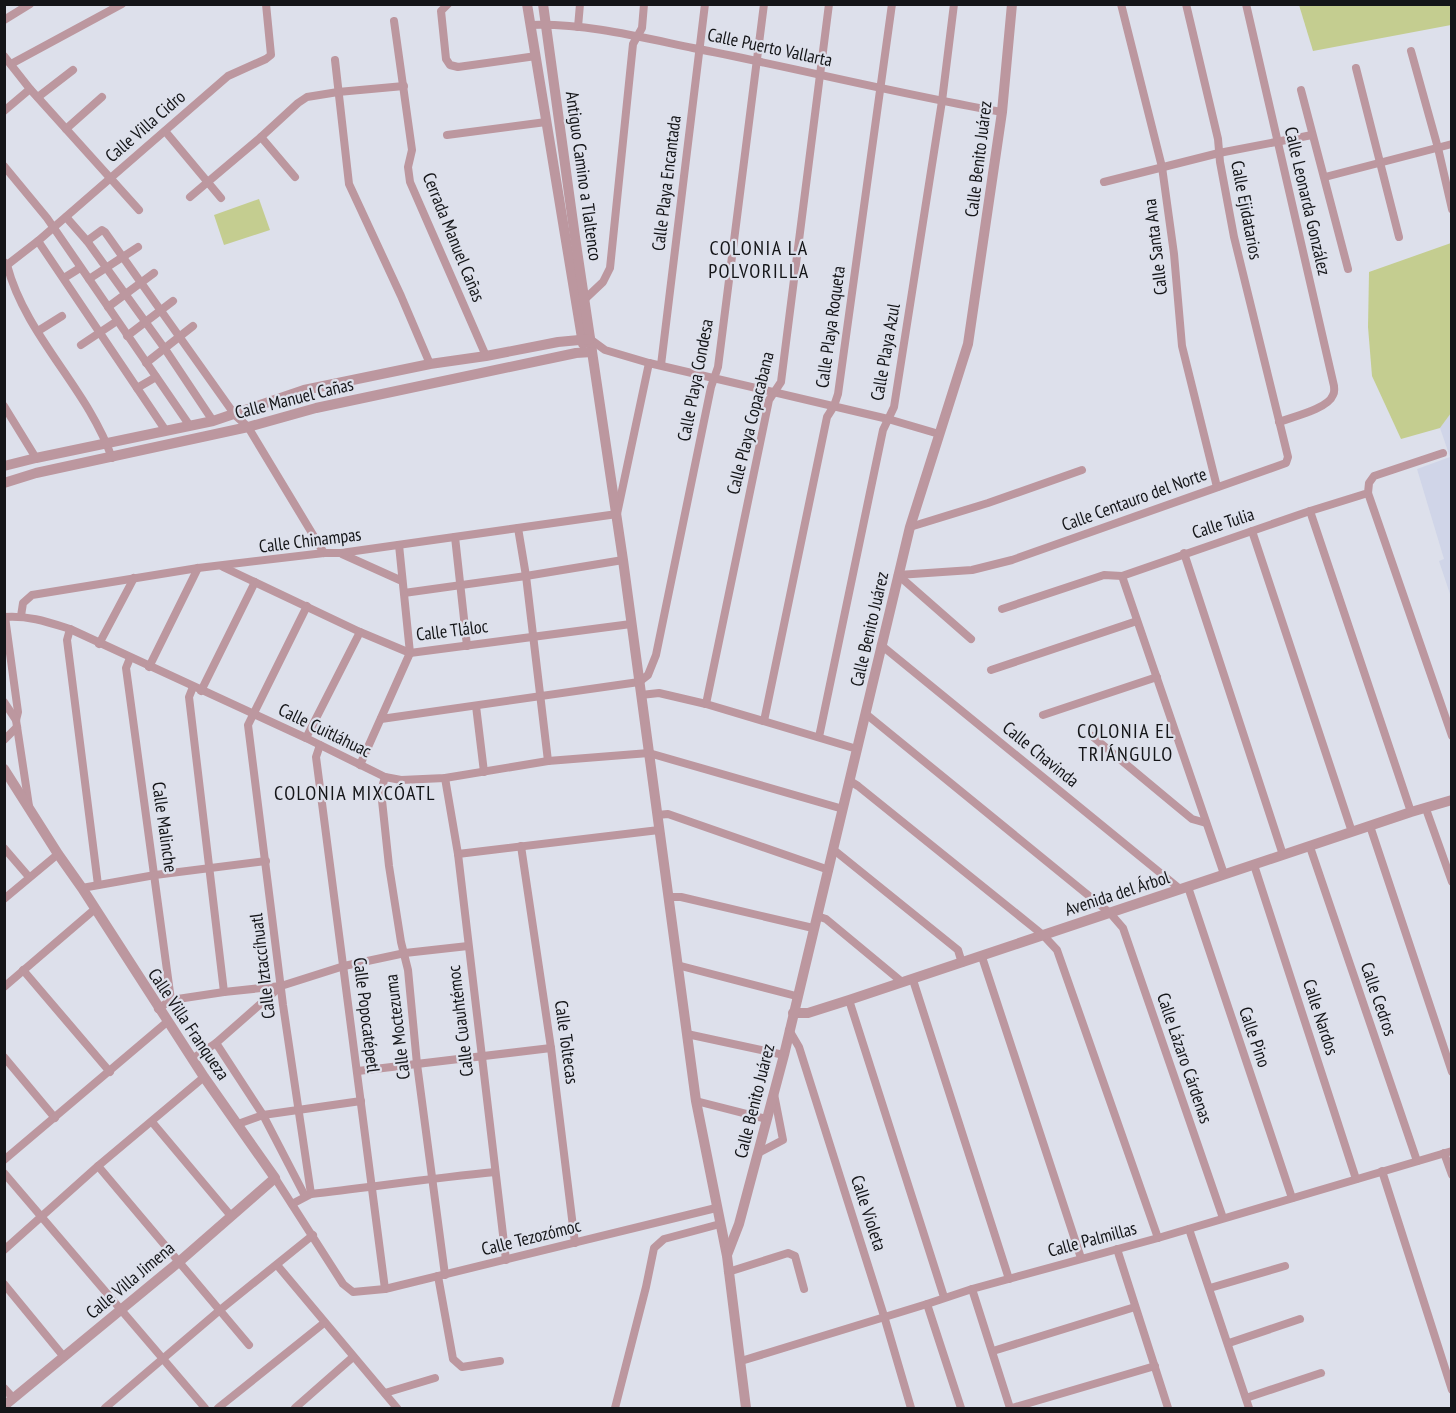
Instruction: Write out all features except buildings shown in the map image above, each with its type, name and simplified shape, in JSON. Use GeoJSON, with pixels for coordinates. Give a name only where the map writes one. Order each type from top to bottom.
{"type":"FeatureCollection","features":[{"type":"Feature","properties":{"kind":"street"},"geometry":{"type":"LineString","coordinates":[[11,64],[122,4]]}},
{"type":"Feature","properties":{"kind":"street","name":"Calle Villa Cidro"},"geometry":{"type":"LineString","coordinates":[[6,264],[38,241],[228,76],[266,60],[271,55],[266,4]]}},
{"type":"Feature","properties":{"kind":"street"},"geometry":{"type":"LineString","coordinates":[[448,4],[441,11],[446,59],[450,65],[458,67],[536,56]]}},
{"type":"Feature","properties":{"kind":"street"},"geometry":{"type":"LineString","coordinates":[[527,4],[546,122],[556,142]]}},
{"type":"Feature","properties":{"kind":"street","name":"Antiguo Camino a Tlaltenco"},"geometry":{"type":"LineString","coordinates":[[543,4],[556,142],[570,237],[585,299],[586,339]]}},
{"type":"Feature","properties":{"kind":"street"},"geometry":{"type":"LineString","coordinates":[[578,27],[580,4]]}},
{"type":"Feature","properties":{"kind":"street"},"geometry":{"type":"LineString","coordinates":[[585,299],[603,282],[610,268],[633,44],[642,28],[644,4]]}},
{"type":"Feature","properties":{"kind":"street","name":"Calle Playa Encantada"},"geometry":{"type":"LineString","coordinates":[[661,365],[705,4]]}},
{"type":"Feature","properties":{"kind":"street","name":"Calle Playa Condesa"},"geometry":{"type":"LineString","coordinates":[[639,682],[648,675],[656,656],[711,387],[716,377],[764,4]]}},
{"type":"Feature","properties":{"kind":"street","name":"Calle Playa Copacabana"},"geometry":{"type":"LineString","coordinates":[[706,704],[769,400],[781,382],[829,4]]}},
{"type":"Feature","properties":{"kind":"street","name":"Calle Playa Roqueta"},"geometry":{"type":"LineString","coordinates":[[764,721],[827,417],[834,406],[839,382],[892,4]]}},
{"type":"Feature","properties":{"kind":"street","name":"Calle Playa Azul"},"geometry":{"type":"LineString","coordinates":[[819,736],[884,430],[894,407],[942,101],[954,4]]}},
{"type":"Feature","properties":{"kind":"street","name":"Calle Benito Juárez"},"geometry":{"type":"LineString","coordinates":[[727,1256],[739,1224],[784,1054],[796,996],[834,850],[910,527],[968,344],[1002,112],[1012,4]]}},
{"type":"Feature","properties":{"kind":"street","name":"Calle Santa Ana"},"geometry":{"type":"LineString","coordinates":[[1121,4],[1162,167],[1174,254],[1182,346],[1217,487]]}},
{"type":"Feature","properties":{"kind":"street","name":"Calle Ejidatarios"},"geometry":{"type":"LineString","coordinates":[[1186,4],[1218,138],[1234,237],[1279,422]]}},
{"type":"Feature","properties":{"kind":"street","name":"Calle Leonarda González"},"geometry":{"type":"LineString","coordinates":[[1246,4],[1334,386],[1334,396],[1319,408],[1279,422]]}},
{"type":"Feature","properties":{"kind":"street"},"geometry":{"type":"LineString","coordinates":[[4,20],[25,6]]}},
{"type":"Feature","properties":{"kind":"street","name":"Cerrada Manuel Cañas"},"geometry":{"type":"LineString","coordinates":[[394,21],[412,150],[408,168],[410,182],[486,356]]}},
{"type":"Feature","properties":{"kind":"street","name":"Calle Puerto Vallarta"},"geometry":{"type":"LineString","coordinates":[[530,25],[578,27],[638,37],[1002,112]]}},
{"type":"Feature","properties":{"kind":"street"},"geometry":{"type":"LineString","coordinates":[[1411,51],[1452,209]]}},
{"type":"Feature","properties":{"kind":"street"},"geometry":{"type":"LineString","coordinates":[[4,56],[30,89],[139,210]]}},
{"type":"Feature","properties":{"kind":"street"},"geometry":{"type":"LineString","coordinates":[[334,60],[349,184],[430,363]]}},
{"type":"Feature","properties":{"kind":"street"},"geometry":{"type":"LineString","coordinates":[[1356,68],[1400,237]]}},
{"type":"Feature","properties":{"kind":"street"},"geometry":{"type":"LineString","coordinates":[[38,97],[73,70]]}},
{"type":"Feature","properties":{"kind":"street"},"geometry":{"type":"LineString","coordinates":[[190,197],[307,97],[404,86]]}},
{"type":"Feature","properties":{"kind":"street"},"geometry":{"type":"LineString","coordinates":[[4,111],[30,89]]}},
{"type":"Feature","properties":{"kind":"street"},"geometry":{"type":"LineString","coordinates":[[1301,90],[1348,269]]}},
{"type":"Feature","properties":{"kind":"street"},"geometry":{"type":"LineString","coordinates":[[66,129],[102,97]]}},
{"type":"Feature","properties":{"kind":"street"},"geometry":{"type":"LineString","coordinates":[[447,135],[546,122]]}},
{"type":"Feature","properties":{"kind":"street"},"geometry":{"type":"LineString","coordinates":[[165,131],[221,198]]}},
{"type":"Feature","properties":{"kind":"street"},"geometry":{"type":"LineString","coordinates":[[1104,182],[1219,153],[1312,135]]}},
{"type":"Feature","properties":{"kind":"street"},"geometry":{"type":"LineString","coordinates":[[261,137],[295,177]]}},
{"type":"Feature","properties":{"kind":"street"},"geometry":{"type":"LineString","coordinates":[[1325,177],[1452,144]]}},
{"type":"Feature","properties":{"kind":"street"},"geometry":{"type":"LineString","coordinates":[[4,166],[53,228],[190,426]]}},
{"type":"Feature","properties":{"kind":"street"},"geometry":{"type":"LineString","coordinates":[[66,217],[87,241],[165,348],[213,421]]}},
{"type":"Feature","properties":{"kind":"street"},"geometry":{"type":"LineString","coordinates":[[87,241],[102,230],[125,257],[235,415],[248,427],[324,554]]}},
{"type":"Feature","properties":{"kind":"street"},"geometry":{"type":"LineString","coordinates":[[570,237],[586,339],[605,350],[649,363],[888,419],[939,434]]}},
{"type":"Feature","properties":{"kind":"street"},"geometry":{"type":"LineString","coordinates":[[38,241],[166,431]]}},
{"type":"Feature","properties":{"kind":"street"},"geometry":{"type":"LineString","coordinates":[[89,279],[138,247]]}},
{"type":"Feature","properties":{"kind":"street"},"geometry":{"type":"LineString","coordinates":[[6,264],[13,290],[97,422],[112,458]]}},
{"type":"Feature","properties":{"kind":"street"},"geometry":{"type":"LineString","coordinates":[[64,278],[80,268]]}},
{"type":"Feature","properties":{"kind":"street"},"geometry":{"type":"LineString","coordinates":[[108,307],[154,273]]}},
{"type":"Feature","properties":{"kind":"street"},"geometry":{"type":"LineString","coordinates":[[127,336],[173,301]]}},
{"type":"Feature","properties":{"kind":"street"},"geometry":{"type":"LineString","coordinates":[[38,331],[62,316]]}},
{"type":"Feature","properties":{"kind":"street"},"geometry":{"type":"LineString","coordinates":[[81,345],[117,321]]}},
{"type":"Feature","properties":{"kind":"street"},"geometry":{"type":"LineString","coordinates":[[146,363],[193,326]]}},
{"type":"Feature","properties":{"kind":"street","name":"Calle Benito Juárez"},"geometry":{"type":"LineString","coordinates":[[586,339],[594,369],[617,514],[669,897],[676,965],[696,1101],[727,1256],[746,1408]]}},
{"type":"Feature","properties":{"kind":"street","name":"Calle Manuel Cañas"},"geometry":{"type":"LineString","coordinates":[[4,466],[213,421],[304,390],[430,363],[586,339]]}},
{"type":"Feature","properties":{"kind":"street"},"geometry":{"type":"LineString","coordinates":[[588,352],[605,350]]}},
{"type":"Feature","properties":{"kind":"street","name":"Calle Manuel Cañas"},"geometry":{"type":"LineString","coordinates":[[4,483],[36,473],[248,427],[316,408],[588,352]]}},
{"type":"Feature","properties":{"kind":"street"},"geometry":{"type":"LineString","coordinates":[[617,514],[649,363]]}},
{"type":"Feature","properties":{"kind":"street"},"geometry":{"type":"LineString","coordinates":[[137,388],[156,376]]}},
{"type":"Feature","properties":{"kind":"street"},"geometry":{"type":"LineString","coordinates":[[4,406],[36,458]]}},
{"type":"Feature","properties":{"kind":"street","name":"Calle Centauro del Norte"},"geometry":{"type":"LineString","coordinates":[[898,575],[972,570],[1012,560],[1286,463],[1288,457],[1279,422]]}},
{"type":"Feature","properties":{"kind":"street"},"geometry":{"type":"LineString","coordinates":[[1443,453],[1374,476],[1369,483],[1368,493],[1452,735]]}},
{"type":"Feature","properties":{"kind":"street"},"geometry":{"type":"LineString","coordinates":[[910,527],[1082,470]]}},
{"type":"Feature","properties":{"kind":"street","name":"Calle Tulia"},"geometry":{"type":"LineString","coordinates":[[1002,609],[1104,575],[1122,576],[1368,493]]}},
{"type":"Feature","properties":{"kind":"street"},"geometry":{"type":"LineString","coordinates":[[1310,511],[1411,812]]}},
{"type":"Feature","properties":{"kind":"street","name":"Calle Chinampas"},"geometry":{"type":"LineString","coordinates":[[21,616],[23,603],[32,595],[198,568],[340,554],[617,514]]}},
{"type":"Feature","properties":{"kind":"street"},"geometry":{"type":"LineString","coordinates":[[518,528],[526,576],[548,761]]}},
{"type":"Feature","properties":{"kind":"street"},"geometry":{"type":"LineString","coordinates":[[1252,531],[1352,832]]}},
{"type":"Feature","properties":{"kind":"street"},"geometry":{"type":"LineString","coordinates":[[455,537],[467,646]]}},
{"type":"Feature","properties":{"kind":"street"},"geometry":{"type":"LineString","coordinates":[[360,765],[410,653],[399,545]]}},
{"type":"Feature","properties":{"kind":"street"},"geometry":{"type":"LineString","coordinates":[[340,554],[402,581]]}},
{"type":"Feature","properties":{"kind":"street"},"geometry":{"type":"LineString","coordinates":[[1184,554],[1283,855]]}},
{"type":"Feature","properties":{"kind":"street"},"geometry":{"type":"LineString","coordinates":[[404,593],[623,560]]}},
{"type":"Feature","properties":{"kind":"street","name":"Calle Tláloc"},"geometry":{"type":"LineString","coordinates":[[223,566],[360,632],[410,653],[631,624]]}},
{"type":"Feature","properties":{"kind":"street"},"geometry":{"type":"LineString","coordinates":[[149,667],[198,568]]}},
{"type":"Feature","properties":{"kind":"street"},"geometry":{"type":"LineString","coordinates":[[898,575],[971,639]]}},
{"type":"Feature","properties":{"kind":"street"},"geometry":{"type":"LineString","coordinates":[[1122,576],[1224,874]]}},
{"type":"Feature","properties":{"kind":"street"},"geometry":{"type":"LineString","coordinates":[[99,644],[134,578]]}},
{"type":"Feature","properties":{"kind":"street"},"geometry":{"type":"LineString","coordinates":[[225,992],[189,697],[197,689],[255,582]]}},
{"type":"Feature","properties":{"kind":"street"},"geometry":{"type":"LineString","coordinates":[[253,714],[307,606]]}},
{"type":"Feature","properties":{"kind":"street","name":"Calle Cuitláhuac"},"geometry":{"type":"LineString","coordinates":[[5,617],[21,616],[38,619],[70,629],[385,777],[401,780],[445,778],[548,761],[649,753]]}},
{"type":"Feature","properties":{"kind":"street"},"geometry":{"type":"LineString","coordinates":[[5,617],[30,810]]}},
{"type":"Feature","properties":{"kind":"street"},"geometry":{"type":"LineString","coordinates":[[991,670],[1137,621]]}},
{"type":"Feature","properties":{"kind":"street"},"geometry":{"type":"LineString","coordinates":[[70,629],[67,640],[98,885]]}},
{"type":"Feature","properties":{"kind":"street"},"geometry":{"type":"LineString","coordinates":[[306,738],[360,632]]}},
{"type":"Feature","properties":{"kind":"street","name":"Calle Chavinda"},"geometry":{"type":"LineString","coordinates":[[881,645],[1184,888]]}},
{"type":"Feature","properties":{"kind":"street","name":"Calle Malinche"},"geometry":{"type":"LineString","coordinates":[[130,658],[126,668],[171,1000]]}},
{"type":"Feature","properties":{"kind":"street"},"geometry":{"type":"LineString","coordinates":[[1042,715],[1157,677]]}},
{"type":"Feature","properties":{"kind":"street"},"geometry":{"type":"LineString","coordinates":[[381,719],[639,682]]}},
{"type":"Feature","properties":{"kind":"street"},"geometry":{"type":"LineString","coordinates":[[642,695],[659,693],[706,704],[857,749]]}},
{"type":"Feature","properties":{"kind":"street"},"geometry":{"type":"LineString","coordinates":[[4,702],[17,723]]}},
{"type":"Feature","properties":{"kind":"street"},"geometry":{"type":"LineString","coordinates":[[476,706],[484,771]]}},
{"type":"Feature","properties":{"kind":"street","name":"Calle Iztaccíhuatl"},"geometry":{"type":"LineString","coordinates":[[253,714],[248,725],[299,1110],[308,1195]]}},
{"type":"Feature","properties":{"kind":"street","name":"Calle Lázaro Cárdenas"},"geometry":{"type":"LineString","coordinates":[[866,714],[1110,913],[1124,928],[1223,1218]]}},
{"type":"Feature","properties":{"kind":"street"},"geometry":{"type":"LineString","coordinates":[[4,740],[17,723]]}},
{"type":"Feature","properties":{"kind":"street"},"geometry":{"type":"LineString","coordinates":[[1092,736],[1192,819],[1206,823]]}},
{"type":"Feature","properties":{"kind":"street","name":"Calle Popocatépetl"},"geometry":{"type":"LineString","coordinates":[[320,746],[316,757],[385,1288]]}},
{"type":"Feature","properties":{"kind":"street"},"geometry":{"type":"LineString","coordinates":[[649,753],[843,809]]}},
{"type":"Feature","properties":{"kind":"street","name":"Calle Villa Franqueza"},"geometry":{"type":"LineString","coordinates":[[4,769],[167,1022],[275,1178],[343,1284],[353,1292]]}},
{"type":"Feature","properties":{"kind":"street","name":"Calle Moctezuma"},"geometry":{"type":"LineString","coordinates":[[385,777],[381,791],[389,866],[401,942],[405,953],[433,1178],[441,1275],[453,1359],[462,1367],[500,1361]]}},
{"type":"Feature","properties":{"kind":"street","name":"Calle Cuauhtémoc"},"geometry":{"type":"LineString","coordinates":[[445,778],[458,854],[506,1260]]}},
{"type":"Feature","properties":{"kind":"street"},"geometry":{"type":"LineString","coordinates":[[850,781],[1043,935],[1057,950],[1158,1238]]}},
{"type":"Feature","properties":{"kind":"street","name":"Avenida del Árbol"},"geometry":{"type":"LineString","coordinates":[[793,1013],[808,1013],[908,981],[1452,800]]}},
{"type":"Feature","properties":{"kind":"street"},"geometry":{"type":"LineString","coordinates":[[1426,808],[1452,882]]}},
{"type":"Feature","properties":{"kind":"street"},"geometry":{"type":"LineString","coordinates":[[657,814],[668,814],[829,870]]}},
{"type":"Feature","properties":{"kind":"street"},"geometry":{"type":"LineString","coordinates":[[1370,826],[1452,1072]]}},
{"type":"Feature","properties":{"kind":"street"},"geometry":{"type":"LineString","coordinates":[[458,854],[660,830]]}},
{"type":"Feature","properties":{"kind":"street","name":"Calle Toltecas"},"geometry":{"type":"LineString","coordinates":[[521,846],[552,1048],[575,1243]]}},
{"type":"Feature","properties":{"kind":"street","name":"Calle Cedros"},"geometry":{"type":"LineString","coordinates":[[1310,847],[1417,1161]]}},
{"type":"Feature","properties":{"kind":"street"},"geometry":{"type":"LineString","coordinates":[[4,848],[29,877]]}},
{"type":"Feature","properties":{"kind":"street"},"geometry":{"type":"LineString","coordinates":[[834,850],[958,950],[962,963]]}},
{"type":"Feature","properties":{"kind":"street"},"geometry":{"type":"LineString","coordinates":[[4,899],[58,855]]}},
{"type":"Feature","properties":{"kind":"street"},"geometry":{"type":"LineString","coordinates":[[82,888],[155,875],[267,861]]}},
{"type":"Feature","properties":{"kind":"street","name":"Calle Nardos"},"geometry":{"type":"LineString","coordinates":[[1254,865],[1356,1179]]}},
{"type":"Feature","properties":{"kind":"street","name":"Calle Pino"},"geometry":{"type":"LineString","coordinates":[[1184,888],[1292,1198]]}},
{"type":"Feature","properties":{"kind":"street"},"geometry":{"type":"LineString","coordinates":[[669,897],[681,897],[813,928]]}},
{"type":"Feature","properties":{"kind":"street"},"geometry":{"type":"LineString","coordinates":[[4,987],[95,909]]}},
{"type":"Feature","properties":{"kind":"street"},"geometry":{"type":"LineString","coordinates":[[817,916],[826,919],[908,981],[1009,1279]]}},
{"type":"Feature","properties":{"kind":"street"},"geometry":{"type":"LineString","coordinates":[[159,1009],[171,1000],[281,986],[344,966],[405,953],[468,946]]}},
{"type":"Feature","properties":{"kind":"street"},"geometry":{"type":"LineString","coordinates":[[982,957],[1081,1258]]}},
{"type":"Feature","properties":{"kind":"street"},"geometry":{"type":"LineString","coordinates":[[676,965],[796,996]]}},
{"type":"Feature","properties":{"kind":"street"},"geometry":{"type":"LineString","coordinates":[[23,970],[110,1072]]}},
{"type":"Feature","properties":{"kind":"street"},"geometry":{"type":"LineString","coordinates":[[192,1059],[216,1043],[281,986]]}},
{"type":"Feature","properties":{"kind":"street"},"geometry":{"type":"LineString","coordinates":[[849,1000],[944,1297]]}},
{"type":"Feature","properties":{"kind":"street"},"geometry":{"type":"LineString","coordinates":[[4,1160],[167,1022]]}},
{"type":"Feature","properties":{"kind":"street","name":"Calle Violeta"},"geometry":{"type":"LineString","coordinates":[[789,1030],[799,1047],[911,1408]]}},
{"type":"Feature","properties":{"kind":"street"},"geometry":{"type":"LineString","coordinates":[[687,1034],[784,1054]]}},
{"type":"Feature","properties":{"kind":"street"},"geometry":{"type":"LineString","coordinates":[[216,1043],[263,1115],[308,1195]]}},
{"type":"Feature","properties":{"kind":"street"},"geometry":{"type":"LineString","coordinates":[[357,1071],[552,1048]]}},
{"type":"Feature","properties":{"kind":"street"},"geometry":{"type":"LineString","coordinates":[[4,1057],[55,1118]]}},
{"type":"Feature","properties":{"kind":"street"},"geometry":{"type":"LineString","coordinates":[[4,1250],[204,1077]]}},
{"type":"Feature","properties":{"kind":"street"},"geometry":{"type":"LineString","coordinates":[[758,1153],[783,1140],[774,1090]]}},
{"type":"Feature","properties":{"kind":"street"},"geometry":{"type":"LineString","coordinates":[[238,1124],[263,1115],[360,1101]]}},
{"type":"Feature","properties":{"kind":"street"},"geometry":{"type":"LineString","coordinates":[[696,1101],[766,1119]]}},
{"type":"Feature","properties":{"kind":"street"},"geometry":{"type":"LineString","coordinates":[[153,1122],[231,1216]]}},
{"type":"Feature","properties":{"kind":"street"},"geometry":{"type":"LineString","coordinates":[[1448,1152],[1452,1175]]}},
{"type":"Feature","properties":{"kind":"street","name":"Calle Palmillas"},"geometry":{"type":"LineString","coordinates":[[741,1361],[944,1297],[1158,1238],[1448,1152]]}},
{"type":"Feature","properties":{"kind":"street"},"geometry":{"type":"LineString","coordinates":[[98,1167],[249,1345]]}},
{"type":"Feature","properties":{"kind":"street"},"geometry":{"type":"LineString","coordinates":[[1382,1171],[1452,1390]]}},
{"type":"Feature","properties":{"kind":"street"},"geometry":{"type":"LineString","coordinates":[[292,1204],[308,1195],[495,1172]]}},
{"type":"Feature","properties":{"kind":"street"},"geometry":{"type":"LineString","coordinates":[[4,1173],[205,1408]]}},
{"type":"Feature","properties":{"kind":"street","name":"Calle Villa Jimena"},"geometry":{"type":"LineString","coordinates":[[9,1402],[180,1261],[275,1178]]}},
{"type":"Feature","properties":{"kind":"street","name":"Calle Tezozómoc"},"geometry":{"type":"LineString","coordinates":[[353,1292],[385,1288],[506,1260],[716,1208]]}},
{"type":"Feature","properties":{"kind":"street"},"geometry":{"type":"LineString","coordinates":[[615,1408],[654,1248],[664,1239],[720,1224]]}},
{"type":"Feature","properties":{"kind":"street"},"geometry":{"type":"LineString","coordinates":[[1189,1229],[1249,1408]]}},
{"type":"Feature","properties":{"kind":"street"},"geometry":{"type":"LineString","coordinates":[[108,1407],[220,1310],[313,1235]]}},
{"type":"Feature","properties":{"kind":"street"},"geometry":{"type":"LineString","coordinates":[[1117,1249],[1168,1408]]}},
{"type":"Feature","properties":{"kind":"street"},"geometry":{"type":"LineString","coordinates":[[728,1272],[788,1253],[795,1256],[804,1289]]}},
{"type":"Feature","properties":{"kind":"street"},"geometry":{"type":"LineString","coordinates":[[277,1265],[397,1408]]}},
{"type":"Feature","properties":{"kind":"street"},"geometry":{"type":"LineString","coordinates":[[1210,1288],[1285,1266]]}},
{"type":"Feature","properties":{"kind":"street"},"geometry":{"type":"LineString","coordinates":[[4,1284],[64,1357]]}},
{"type":"Feature","properties":{"kind":"street"},"geometry":{"type":"LineString","coordinates":[[972,1289],[1011,1408],[1155,1366]]}},
{"type":"Feature","properties":{"kind":"street"},"geometry":{"type":"LineString","coordinates":[[927,1304],[961,1408]]}},
{"type":"Feature","properties":{"kind":"street"},"geometry":{"type":"LineString","coordinates":[[993,1352],[1135,1307]]}},
{"type":"Feature","properties":{"kind":"street"},"geometry":{"type":"LineString","coordinates":[[1229,1343],[1300,1319]]}},
{"type":"Feature","properties":{"kind":"street"},"geometry":{"type":"LineString","coordinates":[[218,1408],[324,1323]]}},
{"type":"Feature","properties":{"kind":"street"},"geometry":{"type":"LineString","coordinates":[[301,1407],[352,1357]]}},
{"type":"Feature","properties":{"kind":"street"},"geometry":{"type":"LineString","coordinates":[[1246,1398],[1321,1374]]}},
{"type":"Feature","properties":{"kind":"street"},"geometry":{"type":"LineString","coordinates":[[385,1393],[435,1378]]}},
{"type":"Feature","properties":{"kind":"street"},"geometry":{"type":"LineString","coordinates":[[4,1388],[9,1402]]}},
{"type":"Feature","properties":{"kind":"shaded area"},"geometry":{"type":"Polygon","coordinates":[[[1451,413],[1451,597],[1439,561],[1444,559],[1417,469],[1450,457],[1440,428],[1451,413]]]}},
{"type":"Feature","properties":{"kind":"green space"},"geometry":{"type":"Polygon","coordinates":[[[1299,5],[1451,5],[1451,25],[1313,51],[1299,5]]]}},
{"type":"Feature","properties":{"kind":"green space"},"geometry":{"type":"Polygon","coordinates":[[[259,199],[270,230],[224,245],[214,215],[259,199]]]}},
{"type":"Feature","properties":{"kind":"green space"},"geometry":{"type":"Polygon","coordinates":[[[1451,243],[1451,413],[1440,428],[1401,439],[1372,376],[1368,327],[1369,272],[1451,243]]]}},
{"type":"Feature","properties":{"kind":"district","name":"COLONIA LA POLVORILLA"},"geometry":{"type":"Point","coordinates":[759,260]}},
{"type":"Feature","properties":{"kind":"district","name":"COLONIA EL TRIÁNGULO"},"geometry":{"type":"Point","coordinates":[1126,742]}},
{"type":"Feature","properties":{"kind":"district","name":"COLONIA MIXCÓATL"},"geometry":{"type":"Point","coordinates":[355,793]}}]}
